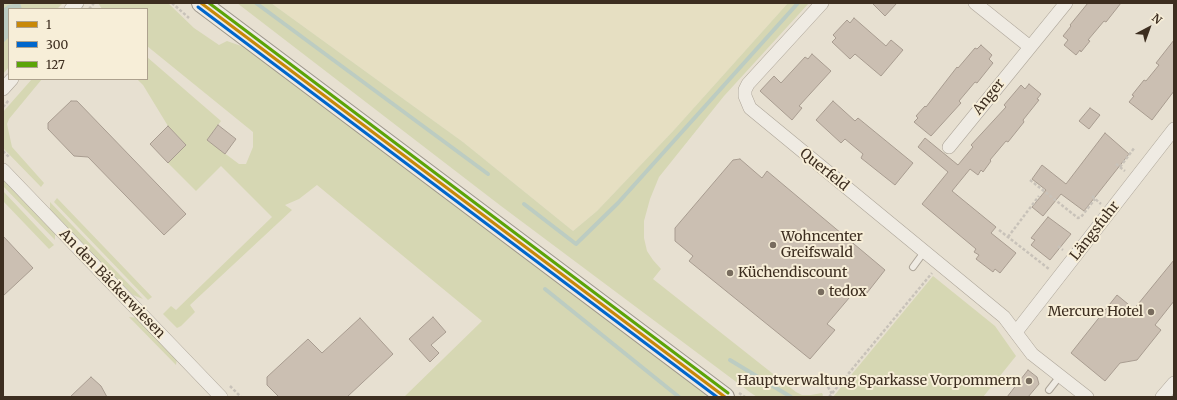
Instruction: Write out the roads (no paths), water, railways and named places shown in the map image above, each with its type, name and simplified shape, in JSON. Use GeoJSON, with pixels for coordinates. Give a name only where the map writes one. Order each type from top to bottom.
{"type":"FeatureCollection","features":[{"type":"Feature","properties":{"kind":"main road"},"geometry":{"type":"LineString","coordinates":[[200,3],[725,397]]}},
{"type":"Feature","properties":{"kind":"street","name":"Querfeld"},"geometry":{"type":"LineString","coordinates":[[822,3],[748,84],[745,90],[745,96],[750,108],[1004,317],[1032,354],[1087,397]]}},
{"type":"Feature","properties":{"kind":"street"},"geometry":{"type":"LineString","coordinates":[[975,3],[1030,47]]}},
{"type":"Feature","properties":{"kind":"street","name":"Anger"},"geometry":{"type":"LineString","coordinates":[[949,147],[1066,3]]}},
{"type":"Feature","properties":{"kind":"street"},"geometry":{"type":"LineString","coordinates":[[3,89],[11,80]]}},
{"type":"Feature","properties":{"kind":"street","name":"Längsfuhr"},"geometry":{"type":"LineString","coordinates":[[1016,332],[1174,129]]}},
{"type":"Feature","properties":{"kind":"street","name":"An den Bäckerwiesen"},"geometry":{"type":"LineString","coordinates":[[3,170],[221,397]]}},
{"type":"Feature","properties":{"kind":"street"},"geometry":{"type":"LineString","coordinates":[[1162,397],[1174,383]]}},
{"type":"Feature","properties":{"kind":"lane"},"geometry":{"type":"LineString","coordinates":[[913,267],[924,252]]}},
{"type":"Feature","properties":{"kind":"lane"},"geometry":{"type":"LineString","coordinates":[[1049,390],[1060,376]]}},
{"type":"Feature","properties":{"kind":"waterway"},"geometry":{"type":"LineString","coordinates":[[256,3],[488,174]]}},
{"type":"Feature","properties":{"kind":"waterway"},"geometry":{"type":"LineString","coordinates":[[524,204],[576,244],[618,203],[798,3]]}},
{"type":"Feature","properties":{"kind":"waterway"},"geometry":{"type":"LineString","coordinates":[[545,289],[679,397]]}},
{"type":"Feature","properties":{"kind":"waterway"},"geometry":{"type":"LineString","coordinates":[[730,360],[791,397]]}},
{"type":"Feature","properties":{"kind":"place","name":"Wohncenter Greifswald"},"geometry":{"type":"Point","coordinates":[773,245]}},
{"type":"Feature","properties":{"kind":"place","name":"Küchendiscount"},"geometry":{"type":"Point","coordinates":[730,273]}},
{"type":"Feature","properties":{"kind":"place","name":"tedox"},"geometry":{"type":"Point","coordinates":[821,292]}},
{"type":"Feature","properties":{"kind":"place","name":"Mercure Hotel"},"geometry":{"type":"Point","coordinates":[1151,312]}},
{"type":"Feature","properties":{"kind":"place","name":"Hauptverwaltung Sparkasse Vorpommern"},"geometry":{"type":"Point","coordinates":[1029,381]}}]}
